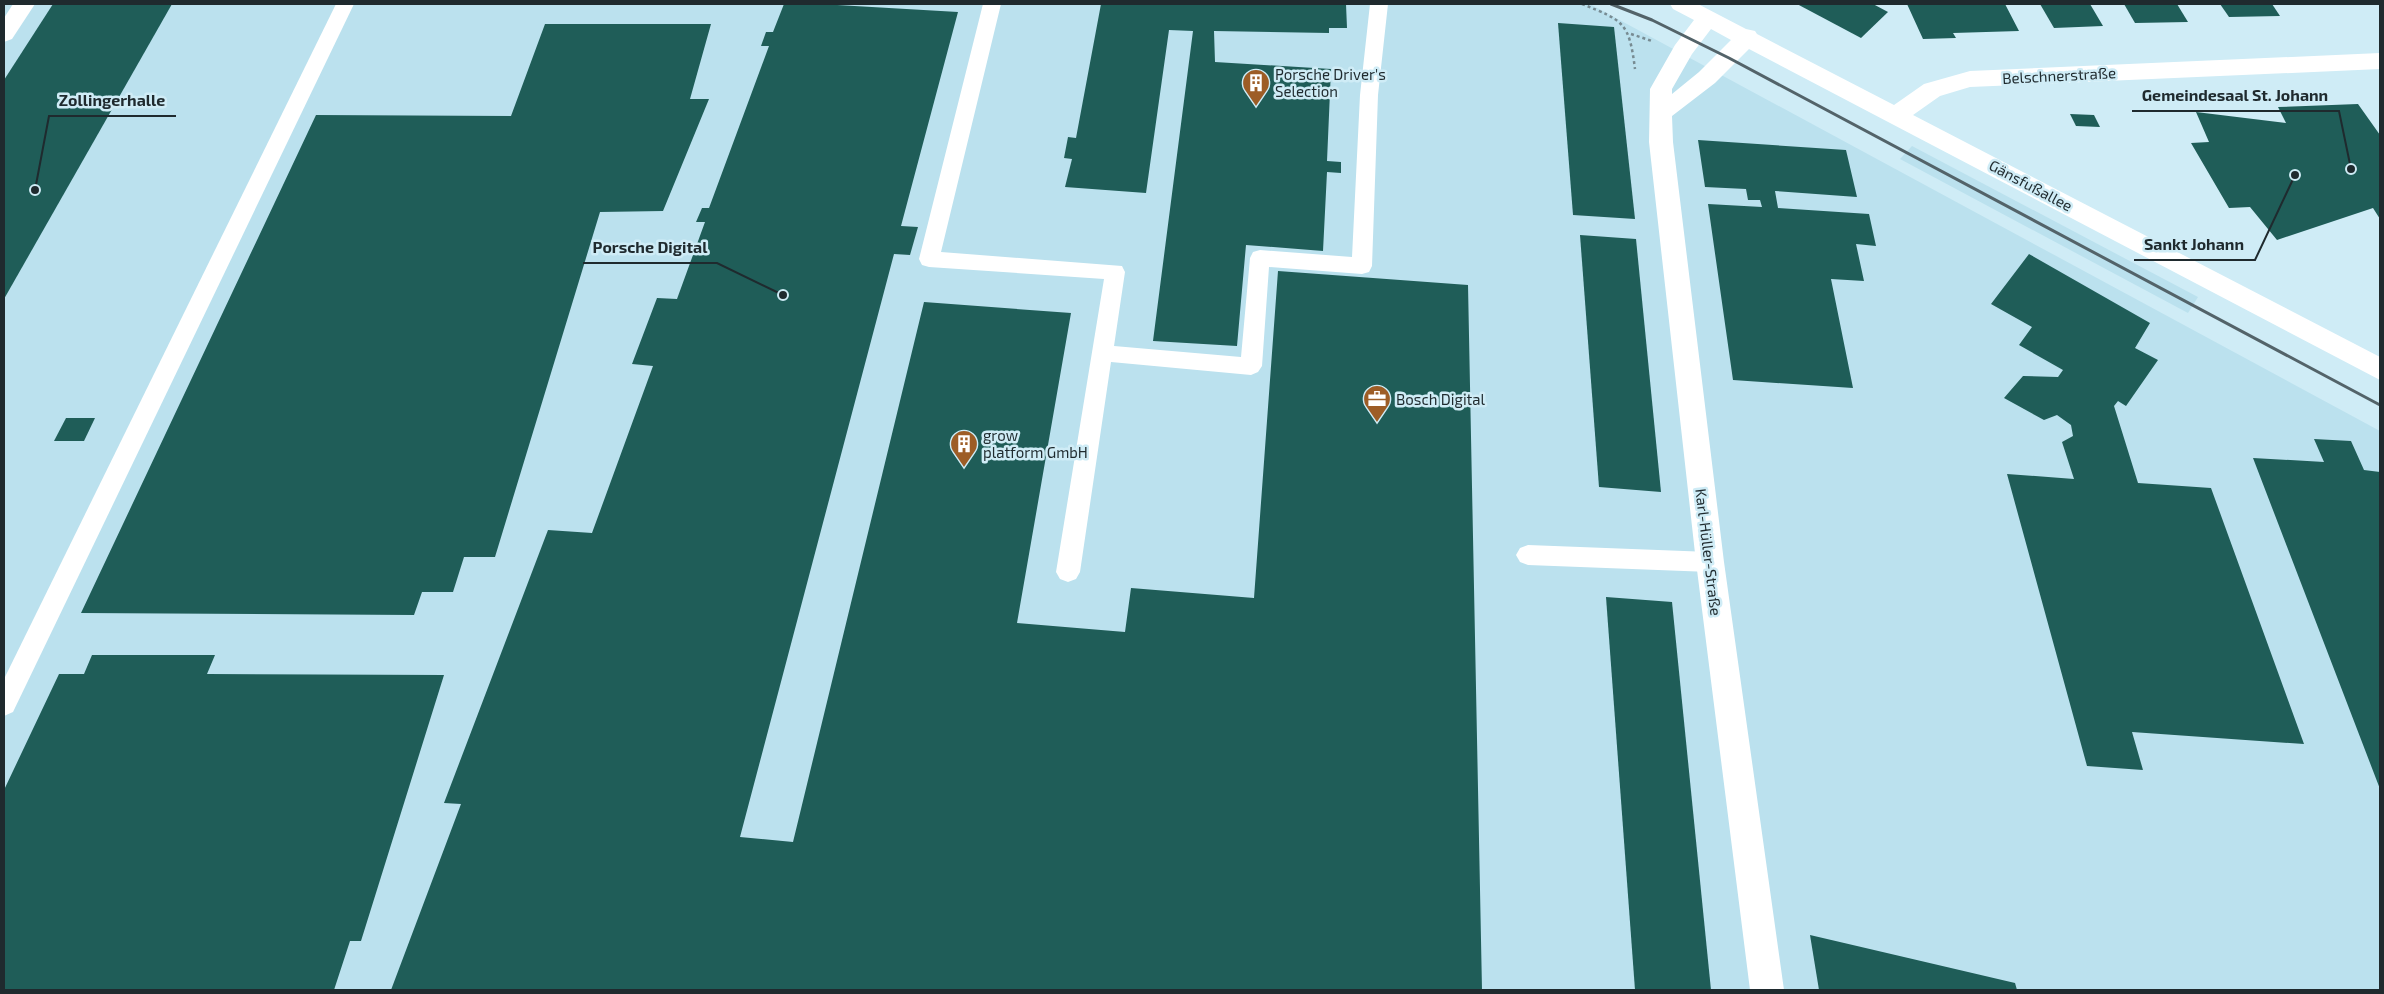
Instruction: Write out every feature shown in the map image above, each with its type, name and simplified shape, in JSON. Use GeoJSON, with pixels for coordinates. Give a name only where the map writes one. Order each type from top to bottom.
{"type":"FeatureCollection","features":[{"type":"Feature","properties":{"kind":"street"},"geometry":{"type":"LineString","coordinates":[[4,34],[24,4]]}},
{"type":"Feature","properties":{"kind":"street","name":"Gänsfußallee"},"geometry":{"type":"LineString","coordinates":[[1681,4],[1747,36],[2380,369]]}},
{"type":"Feature","properties":{"kind":"street","name":"Karl-Hüller-Straße"},"geometry":{"type":"LineString","coordinates":[[1708,18],[1683,50],[1661,89],[1661,142],[1710,562],[1767,990]]}},
{"type":"Feature","properties":{"kind":"street"},"geometry":{"type":"LineString","coordinates":[[1661,112],[1678,102],[1719,68],[1747,36]]}},
{"type":"Feature","properties":{"kind":"street","name":"Belschnerstraße"},"geometry":{"type":"LineString","coordinates":[[1897,115],[1932,90],[1970,79],[2380,61]]}},
{"type":"Feature","properties":{"kind":"lane"},"geometry":{"type":"LineString","coordinates":[[4,704],[346,4]]}},
{"type":"Feature","properties":{"kind":"lane"},"geometry":{"type":"LineString","coordinates":[[992,4],[929,259],[1115,272],[1068,572]]}},
{"type":"Feature","properties":{"kind":"lane"},"geometry":{"type":"LineString","coordinates":[[1101,353],[1251,366],[1260,258],[1362,266],[1369,95],[1379,4]]}},
{"type":"Feature","properties":{"kind":"lane"},"geometry":{"type":"LineString","coordinates":[[1528,555],[1710,562]]}},
{"type":"Feature","properties":{"kind":"path"},"geometry":{"type":"LineString","coordinates":[[1582,4],[1620,20],[1631,34],[1636,70]]}},
{"type":"Feature","properties":{"kind":"shaded area"},"geometry":{"type":"Polygon","coordinates":[[[4,4],[1590,4],[2380,431],[2380,990],[4,990],[4,4]]]}},
{"type":"Feature","properties":{"kind":"shaded area"},"geometry":{"type":"Polygon","coordinates":[[[1912,146],[2198,297],[2188,313],[1900,159],[1912,146]]]}},
{"type":"Feature","properties":{"kind":"building"},"geometry":{"type":"Polygon","coordinates":[[[53,4],[172,4],[4,299],[4,80],[53,4]]]}},
{"type":"Feature","properties":{"kind":"building"},"geometry":{"type":"Polygon","coordinates":[[[784,4],[820,4],[958,12],[901,226],[918,227],[910,255],[894,254],[740,837],[793,842],[924,302],[1071,313],[1017,623],[1125,632],[1131,588],[1254,598],[1278,271],[1468,285],[1482,990],[391,990],[461,804],[444,803],[548,530],[592,533],[653,366],[632,364],[657,298],[677,299],[705,222],[696,222],[702,208],[709,208],[769,46],[761,46],[766,32],[773,32],[784,4]]]}},
{"type":"Feature","properties":{"kind":"building"},"geometry":{"type":"Polygon","coordinates":[[[1101,4],[1346,4],[1347,28],[1329,28],[1329,33],[1214,31],[1215,62],[1331,69],[1327,161],[1341,162],[1341,173],[1327,172],[1323,251],[1246,245],[1237,346],[1153,341],[1193,31],[1169,30],[1146,193],[1065,187],[1072,159],[1064,158],[1068,137],[1076,138],[1101,4]]]}},
{"type":"Feature","properties":{"kind":"building"},"geometry":{"type":"Polygon","coordinates":[[[1797,4],[1873,4],[1888,12],[1861,38],[1797,4]]]}},
{"type":"Feature","properties":{"kind":"building"},"geometry":{"type":"Polygon","coordinates":[[[1907,4],[2005,4],[2019,31],[1953,33],[1956,38],[1923,39],[1907,4]]]}},
{"type":"Feature","properties":{"kind":"building"},"geometry":{"type":"Polygon","coordinates":[[[2040,4],[2090,4],[2103,26],[2054,28],[2040,4]]]}},
{"type":"Feature","properties":{"kind":"building"},"geometry":{"type":"Polygon","coordinates":[[[2124,4],[2177,4],[2188,22],[2135,23],[2124,4]]]}},
{"type":"Feature","properties":{"kind":"building"},"geometry":{"type":"Polygon","coordinates":[[[2220,4],[2272,4],[2280,16],[2229,17],[2220,4]]]}},
{"type":"Feature","properties":{"kind":"building"},"geometry":{"type":"Polygon","coordinates":[[[1558,23],[1614,27],[1635,219],[1573,215],[1558,23]]]}},
{"type":"Feature","properties":{"kind":"building"},"geometry":{"type":"Polygon","coordinates":[[[545,24],[711,24],[690,99],[709,99],[663,211],[600,212],[495,557],[464,557],[453,592],[422,592],[414,615],[81,613],[316,115],[511,116],[545,24]]]}},
{"type":"Feature","properties":{"kind":"building"},"geometry":{"type":"Polygon","coordinates":[[[2358,104],[2380,135],[2380,219],[2373,208],[2277,240],[2250,207],[2229,208],[2191,143],[2209,142],[2196,112],[2286,123],[2278,107],[2358,104]]]}},
{"type":"Feature","properties":{"kind":"building"},"geometry":{"type":"Polygon","coordinates":[[[2070,114],[2094,115],[2100,127],[2076,126],[2070,114]]]}},
{"type":"Feature","properties":{"kind":"building"},"geometry":{"type":"Polygon","coordinates":[[[1698,140],[1846,150],[1857,197],[1775,191],[1778,208],[1869,214],[1876,246],[1856,244],[1864,281],[1831,279],[1853,388],[1733,380],[1708,204],[1762,207],[1760,200],[1748,200],[1746,189],[1705,187],[1698,140]]]}},
{"type":"Feature","properties":{"kind":"building"},"geometry":{"type":"Polygon","coordinates":[[[1580,235],[1636,239],[1661,492],[1599,487],[1580,235]]]}},
{"type":"Feature","properties":{"kind":"building"},"geometry":{"type":"Polygon","coordinates":[[[2029,254],[2150,323],[2135,348],[2158,360],[2126,406],[2118,401],[2114,406],[2138,483],[2211,488],[2304,744],[2132,732],[2143,770],[2087,766],[2007,474],[2074,479],[2062,442],[2073,436],[2071,425],[2057,415],[2044,420],[2004,398],[2023,376],[2058,377],[2063,370],[2019,345],[2032,327],[1991,304],[2029,254]]]}},
{"type":"Feature","properties":{"kind":"building"},"geometry":{"type":"Polygon","coordinates":[[[66,418],[95,418],[84,441],[54,441],[66,418]]]}},
{"type":"Feature","properties":{"kind":"building"},"geometry":{"type":"Polygon","coordinates":[[[2314,439],[2351,441],[2364,470],[2380,472],[2380,789],[2253,458],[2324,462],[2314,439]]]}},
{"type":"Feature","properties":{"kind":"building"},"geometry":{"type":"Polygon","coordinates":[[[1606,597],[1672,602],[1711,990],[1635,990],[1606,597]]]}},
{"type":"Feature","properties":{"kind":"building"},"geometry":{"type":"Polygon","coordinates":[[[92,655],[215,655],[207,674],[444,675],[361,941],[350,941],[334,990],[4,990],[4,790],[59,674],[84,674],[92,655]]]}},
{"type":"Feature","properties":{"kind":"building"},"geometry":{"type":"Polygon","coordinates":[[[1810,935],[2015,983],[2017,990],[1819,990],[1810,935]]]}},
{"type":"Feature","properties":{"kind":"railway"},"geometry":{"type":"LineString","coordinates":[[1611,4],[1652,20],[1729,58],[2380,405]]}},
{"type":"Feature","properties":{"kind":"place","name":"Porsche Driver's Selection"},"geometry":{"type":"Point","coordinates":[1256,107]}},
{"type":"Feature","properties":{"kind":"place","name":"Gemeindesaal St. Johann"},"geometry":{"type":"Point","coordinates":[2351,169]}},
{"type":"Feature","properties":{"kind":"place","name":"Sankt Johann"},"geometry":{"type":"Point","coordinates":[2295,175]}},
{"type":"Feature","properties":{"kind":"place","name":"Zollingerhalle"},"geometry":{"type":"Point","coordinates":[35,190]}},
{"type":"Feature","properties":{"kind":"place","name":"Porsche Digital"},"geometry":{"type":"Point","coordinates":[783,295]}},
{"type":"Feature","properties":{"kind":"place","name":"Bosch Digital"},"geometry":{"type":"Point","coordinates":[1377,423]}},
{"type":"Feature","properties":{"kind":"place","name":"grow platform GmbH"},"geometry":{"type":"Point","coordinates":[964,468]}}]}
